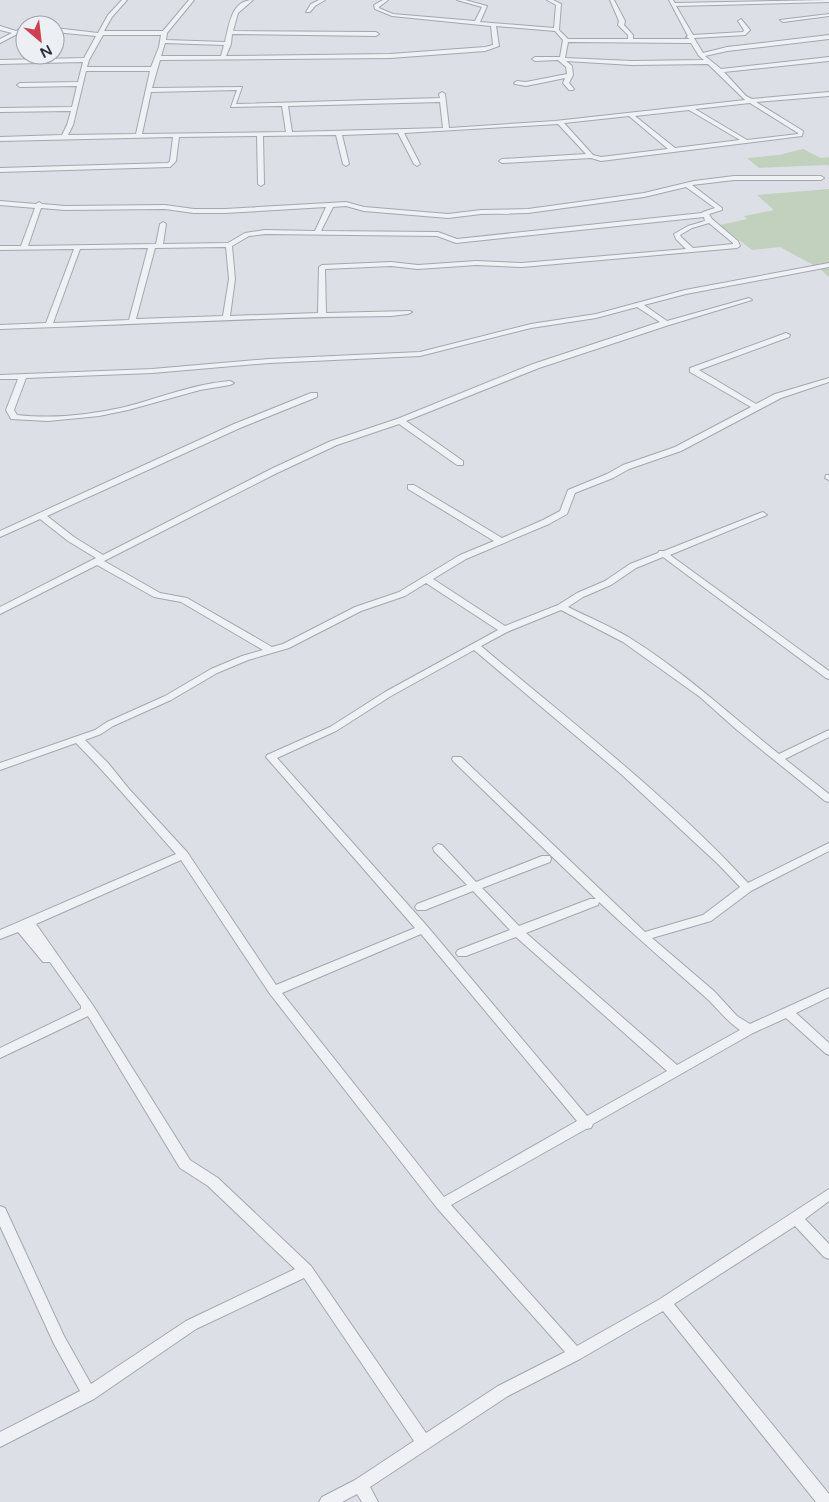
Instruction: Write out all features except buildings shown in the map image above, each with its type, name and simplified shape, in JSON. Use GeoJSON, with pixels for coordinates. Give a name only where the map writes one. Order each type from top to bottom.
{"type":"FeatureCollection","features":[{"type":"Feature","properties":{"kind":"street"},"geometry":{"type":"LineString","coordinates":[[64,137],[85,69],[86,60],[116,7],[125,0]]}},
{"type":"Feature","properties":{"kind":"street"},"geometry":{"type":"LineString","coordinates":[[138,137],[146,113],[154,69],[164,41],[164,32],[192,0]]}},
{"type":"Feature","properties":{"kind":"street"},"geometry":{"type":"LineString","coordinates":[[223,57],[228,44],[232,17],[236,10],[251,0]]}},
{"type":"Feature","properties":{"kind":"street"},"geometry":{"type":"LineString","coordinates":[[308,11],[313,5],[323,0]]}},
{"type":"Feature","properties":{"kind":"street"},"geometry":{"type":"LineString","coordinates":[[386,0],[376,6],[377,9],[392,15],[556,30],[566,40],[690,39],[745,33],[747,30],[741,21]]}},
{"type":"Feature","properties":{"kind":"street"},"geometry":{"type":"LineString","coordinates":[[459,0],[485,6],[477,22]]}},
{"type":"Feature","properties":{"kind":"street"},"geometry":{"type":"LineString","coordinates":[[549,0],[560,4],[556,30]]}},
{"type":"Feature","properties":{"kind":"street"},"geometry":{"type":"LineString","coordinates":[[612,0],[622,21],[621,25],[631,40]]}},
{"type":"Feature","properties":{"kind":"street"},"geometry":{"type":"LineString","coordinates":[[502,161],[591,156],[601,159],[793,136],[801,132],[744,97],[720,71],[701,55],[690,39],[672,2],[829,1]]}},
{"type":"Feature","properties":{"kind":"street"},"geometry":{"type":"LineString","coordinates":[[782,20],[829,15]]}},
{"type":"Feature","properties":{"kind":"street"},"geometry":{"type":"LineString","coordinates":[[158,58],[390,56],[490,48],[496,46],[497,42],[493,23]]}},
{"type":"Feature","properties":{"kind":"street"},"geometry":{"type":"LineString","coordinates":[[0,28],[15,32]]}},
{"type":"Feature","properties":{"kind":"street"},"geometry":{"type":"LineString","coordinates":[[65,31],[102,34],[164,32]]}},
{"type":"Feature","properties":{"kind":"street"},"geometry":{"type":"LineString","coordinates":[[0,41],[15,32]]}},
{"type":"Feature","properties":{"kind":"street"},"geometry":{"type":"LineString","coordinates":[[230,32],[376,34]]}},
{"type":"Feature","properties":{"kind":"street"},"geometry":{"type":"LineString","coordinates":[[701,55],[727,49],[829,37]]}},
{"type":"Feature","properties":{"kind":"street"},"geometry":{"type":"LineString","coordinates":[[560,59],[564,57],[566,40]]}},
{"type":"Feature","properties":{"kind":"street"},"geometry":{"type":"LineString","coordinates":[[164,41],[228,44]]}},
{"type":"Feature","properties":{"kind":"street"},"geometry":{"type":"LineString","coordinates":[[720,71],[829,58]]}},
{"type":"Feature","properties":{"kind":"street"},"geometry":{"type":"LineString","coordinates":[[560,59],[569,66],[570,75],[566,82],[571,89]]}},
{"type":"Feature","properties":{"kind":"street"},"geometry":{"type":"LineString","coordinates":[[0,62],[86,60]]}},
{"type":"Feature","properties":{"kind":"street"},"geometry":{"type":"LineString","coordinates":[[535,60],[709,62]]}},
{"type":"Feature","properties":{"kind":"street"},"geometry":{"type":"LineString","coordinates":[[85,69],[154,69]]}},
{"type":"Feature","properties":{"kind":"street"},"geometry":{"type":"LineString","coordinates":[[517,83],[526,84],[570,75]]}},
{"type":"Feature","properties":{"kind":"street"},"geometry":{"type":"LineString","coordinates":[[20,85],[79,84]]}},
{"type":"Feature","properties":{"kind":"street"},"geometry":{"type":"LineString","coordinates":[[149,90],[240,88],[233,106],[442,97],[446,130]]}},
{"type":"Feature","properties":{"kind":"street"},"geometry":{"type":"LineString","coordinates":[[0,139],[339,134],[446,130],[560,122],[829,94]]}},
{"type":"Feature","properties":{"kind":"street"},"geometry":{"type":"LineString","coordinates":[[732,104],[744,97]]}},
{"type":"Feature","properties":{"kind":"street"},"geometry":{"type":"LineString","coordinates":[[285,104],[289,134]]}},
{"type":"Feature","properties":{"kind":"street"},"geometry":{"type":"LineString","coordinates":[[691,108],[747,142]]}},
{"type":"Feature","properties":{"kind":"street"},"geometry":{"type":"LineString","coordinates":[[0,110],[73,109]]}},
{"type":"Feature","properties":{"kind":"street"},"geometry":{"type":"LineString","coordinates":[[630,114],[673,150]]}},
{"type":"Feature","properties":{"kind":"street"},"geometry":{"type":"LineString","coordinates":[[560,122],[591,156]]}},
{"type":"Feature","properties":{"kind":"street"},"geometry":{"type":"LineString","coordinates":[[400,132],[417,164]]}},
{"type":"Feature","properties":{"kind":"street"},"geometry":{"type":"LineString","coordinates":[[339,134],[346,164]]}},
{"type":"Feature","properties":{"kind":"street"},"geometry":{"type":"LineString","coordinates":[[260,135],[261,184]]}},
{"type":"Feature","properties":{"kind":"street"},"geometry":{"type":"LineString","coordinates":[[0,170],[170,165],[173,161],[176,137]]}},
{"type":"Feature","properties":{"kind":"street"},"geometry":{"type":"LineString","coordinates":[[0,202],[39,204],[65,208],[164,206],[218,211],[346,204],[364,208],[448,216],[537,209],[644,195],[688,185],[734,178],[821,178]]}},
{"type":"Feature","properties":{"kind":"street"},"geometry":{"type":"LineString","coordinates":[[322,315],[322,267],[391,264],[428,267],[476,263],[522,265],[737,246],[736,242],[704,213],[720,209],[688,185]]}},
{"type":"Feature","properties":{"kind":"street"},"geometry":{"type":"LineString","coordinates":[[24,248],[39,204]]}},
{"type":"Feature","properties":{"kind":"street"},"geometry":{"type":"LineString","coordinates":[[317,233],[330,206]]}},
{"type":"Feature","properties":{"kind":"street"},"geometry":{"type":"LineString","coordinates":[[0,248],[229,245],[247,234],[265,232],[438,234],[456,241],[707,217]]}},
{"type":"Feature","properties":{"kind":"street"},"geometry":{"type":"LineString","coordinates":[[692,251],[678,238],[677,234],[690,227],[707,222],[707,217]]}},
{"type":"Feature","properties":{"kind":"street"},"geometry":{"type":"LineString","coordinates":[[132,323],[163,224]]}},
{"type":"Feature","properties":{"kind":"street"},"geometry":{"type":"LineString","coordinates":[[226,318],[232,279],[229,245]]}},
{"type":"Feature","properties":{"kind":"street"},"geometry":{"type":"LineString","coordinates":[[49,325],[78,246]]}},
{"type":"Feature","properties":{"kind":"street"},"geometry":{"type":"LineString","coordinates":[[0,377],[152,371],[269,361],[420,354],[531,326],[596,316],[685,292],[829,264]]}},
{"type":"Feature","properties":{"kind":"street"},"geometry":{"type":"LineString","coordinates":[[0,611],[274,471],[334,443],[400,420],[536,366],[666,322],[750,300]]}},
{"type":"Feature","properties":{"kind":"street"},"geometry":{"type":"LineString","coordinates":[[639,305],[666,322]]}},
{"type":"Feature","properties":{"kind":"street"},"geometry":{"type":"LineString","coordinates":[[0,327],[408,312]]}},
{"type":"Feature","properties":{"kind":"street"},"geometry":{"type":"LineString","coordinates":[[757,408],[693,370],[786,335]]}},
{"type":"Feature","properties":{"kind":"street"},"geometry":{"type":"LineString","coordinates":[[23,376],[10,410],[14,417],[27,420],[110,412],[192,388],[230,383]]}},
{"type":"Feature","properties":{"kind":"street"},"geometry":{"type":"LineString","coordinates":[[0,767],[78,739],[150,707],[214,671],[286,646],[358,609],[402,594],[428,580],[463,557],[546,522],[564,512],[571,492],[626,468],[678,449],[778,396],[829,380]]}},
{"type":"Feature","properties":{"kind":"street"},"geometry":{"type":"LineString","coordinates":[[0,534],[236,426],[314,395]]}},
{"type":"Feature","properties":{"kind":"street"},"geometry":{"type":"LineString","coordinates":[[400,420],[460,463]]}},
{"type":"Feature","properties":{"kind":"street"},"geometry":{"type":"LineString","coordinates":[[411,487],[501,541]]}},
{"type":"Feature","properties":{"kind":"street"},"geometry":{"type":"LineString","coordinates":[[41,515],[99,560],[157,595],[184,600],[270,650]]}},
{"type":"Feature","properties":{"kind":"street"},"geometry":{"type":"LineString","coordinates":[[587,1124],[423,929],[291,779],[281,771],[271,757],[333,729],[388,694],[504,630],[561,607],[580,595],[608,583],[633,566],[662,553],[764,515]]}},
{"type":"Feature","properties":{"kind":"street"},"geometry":{"type":"LineString","coordinates":[[662,553],[829,676]]}},
{"type":"Feature","properties":{"kind":"street"},"geometry":{"type":"LineString","coordinates":[[428,580],[504,630]]}},
{"type":"Feature","properties":{"kind":"street"},"geometry":{"type":"LineString","coordinates":[[561,607],[626,640],[703,695],[740,728],[829,799]]}},
{"type":"Feature","properties":{"kind":"street"},"geometry":{"type":"LineString","coordinates":[[476,647],[625,772],[722,861],[747,888]]}},
{"type":"Feature","properties":{"kind":"street"},"geometry":{"type":"LineString","coordinates":[[779,758],[829,733]]}},
{"type":"Feature","properties":{"kind":"street"},"geometry":{"type":"LineString","coordinates":[[78,739],[104,765],[183,855],[274,991],[442,1204],[576,1354]]}},
{"type":"Feature","properties":{"kind":"street"},"geometry":{"type":"LineString","coordinates":[[457,759],[643,937],[710,994],[733,1019],[750,1030]]}},
{"type":"Feature","properties":{"kind":"street"},"geometry":{"type":"LineString","coordinates":[[643,937],[707,918],[747,888],[829,847]]}},
{"type":"Feature","properties":{"kind":"street"},"geometry":{"type":"LineString","coordinates":[[438,848],[518,932],[676,1072]]}},
{"type":"Feature","properties":{"kind":"street"},"geometry":{"type":"LineString","coordinates":[[0,935],[183,855]]}},
{"type":"Feature","properties":{"kind":"street"},"geometry":{"type":"LineString","coordinates":[[421,907],[546,859]]}},
{"type":"Feature","properties":{"kind":"street"},"geometry":{"type":"LineString","coordinates":[[462,953],[594,902]]}},
{"type":"Feature","properties":{"kind":"street"},"geometry":{"type":"LineString","coordinates":[[24,925],[90,1010],[184,1164],[214,1182],[306,1270],[423,1441]]}},
{"type":"Feature","properties":{"kind":"street"},"geometry":{"type":"LineString","coordinates":[[274,991],[423,929]]}},
{"type":"Feature","properties":{"kind":"street"},"geometry":{"type":"LineString","coordinates":[[442,1204],[587,1124],[750,1030],[829,992]]}},
{"type":"Feature","properties":{"kind":"street"},"geometry":{"type":"LineString","coordinates":[[0,1053],[90,1010]]}},
{"type":"Feature","properties":{"kind":"street"},"geometry":{"type":"LineString","coordinates":[[788,1013],[829,1050]]}},
{"type":"Feature","properties":{"kind":"street"},"geometry":{"type":"LineString","coordinates":[[327,1502],[360,1484],[423,1441],[503,1391],[576,1354],[665,1303],[796,1218],[829,1194]]}},
{"type":"Feature","properties":{"kind":"street"},"geometry":{"type":"LineString","coordinates":[[0,1212],[55,1332],[89,1394]]}},
{"type":"Feature","properties":{"kind":"street"},"geometry":{"type":"LineString","coordinates":[[796,1218],[829,1252]]}},
{"type":"Feature","properties":{"kind":"street"},"geometry":{"type":"LineString","coordinates":[[0,1440],[89,1394],[191,1325],[306,1270]]}},
{"type":"Feature","properties":{"kind":"street"},"geometry":{"type":"LineString","coordinates":[[665,1303],[826,1502]]}},
{"type":"Feature","properties":{"kind":"street"},"geometry":{"type":"LineString","coordinates":[[360,1484],[370,1502]]}},
{"type":"Feature","properties":{"kind":"green space"},"geometry":{"type":"Polygon","coordinates":[[[803,149],[821,158],[829,157],[829,167],[827,165],[759,168],[747,158],[779,155],[803,149]]]}},
{"type":"Feature","properties":{"kind":"green space"},"geometry":{"type":"Polygon","coordinates":[[[829,189],[829,277],[819,268],[780,247],[752,250],[720,225],[747,219],[744,216],[774,210],[757,195],[829,189]]]}}]}
